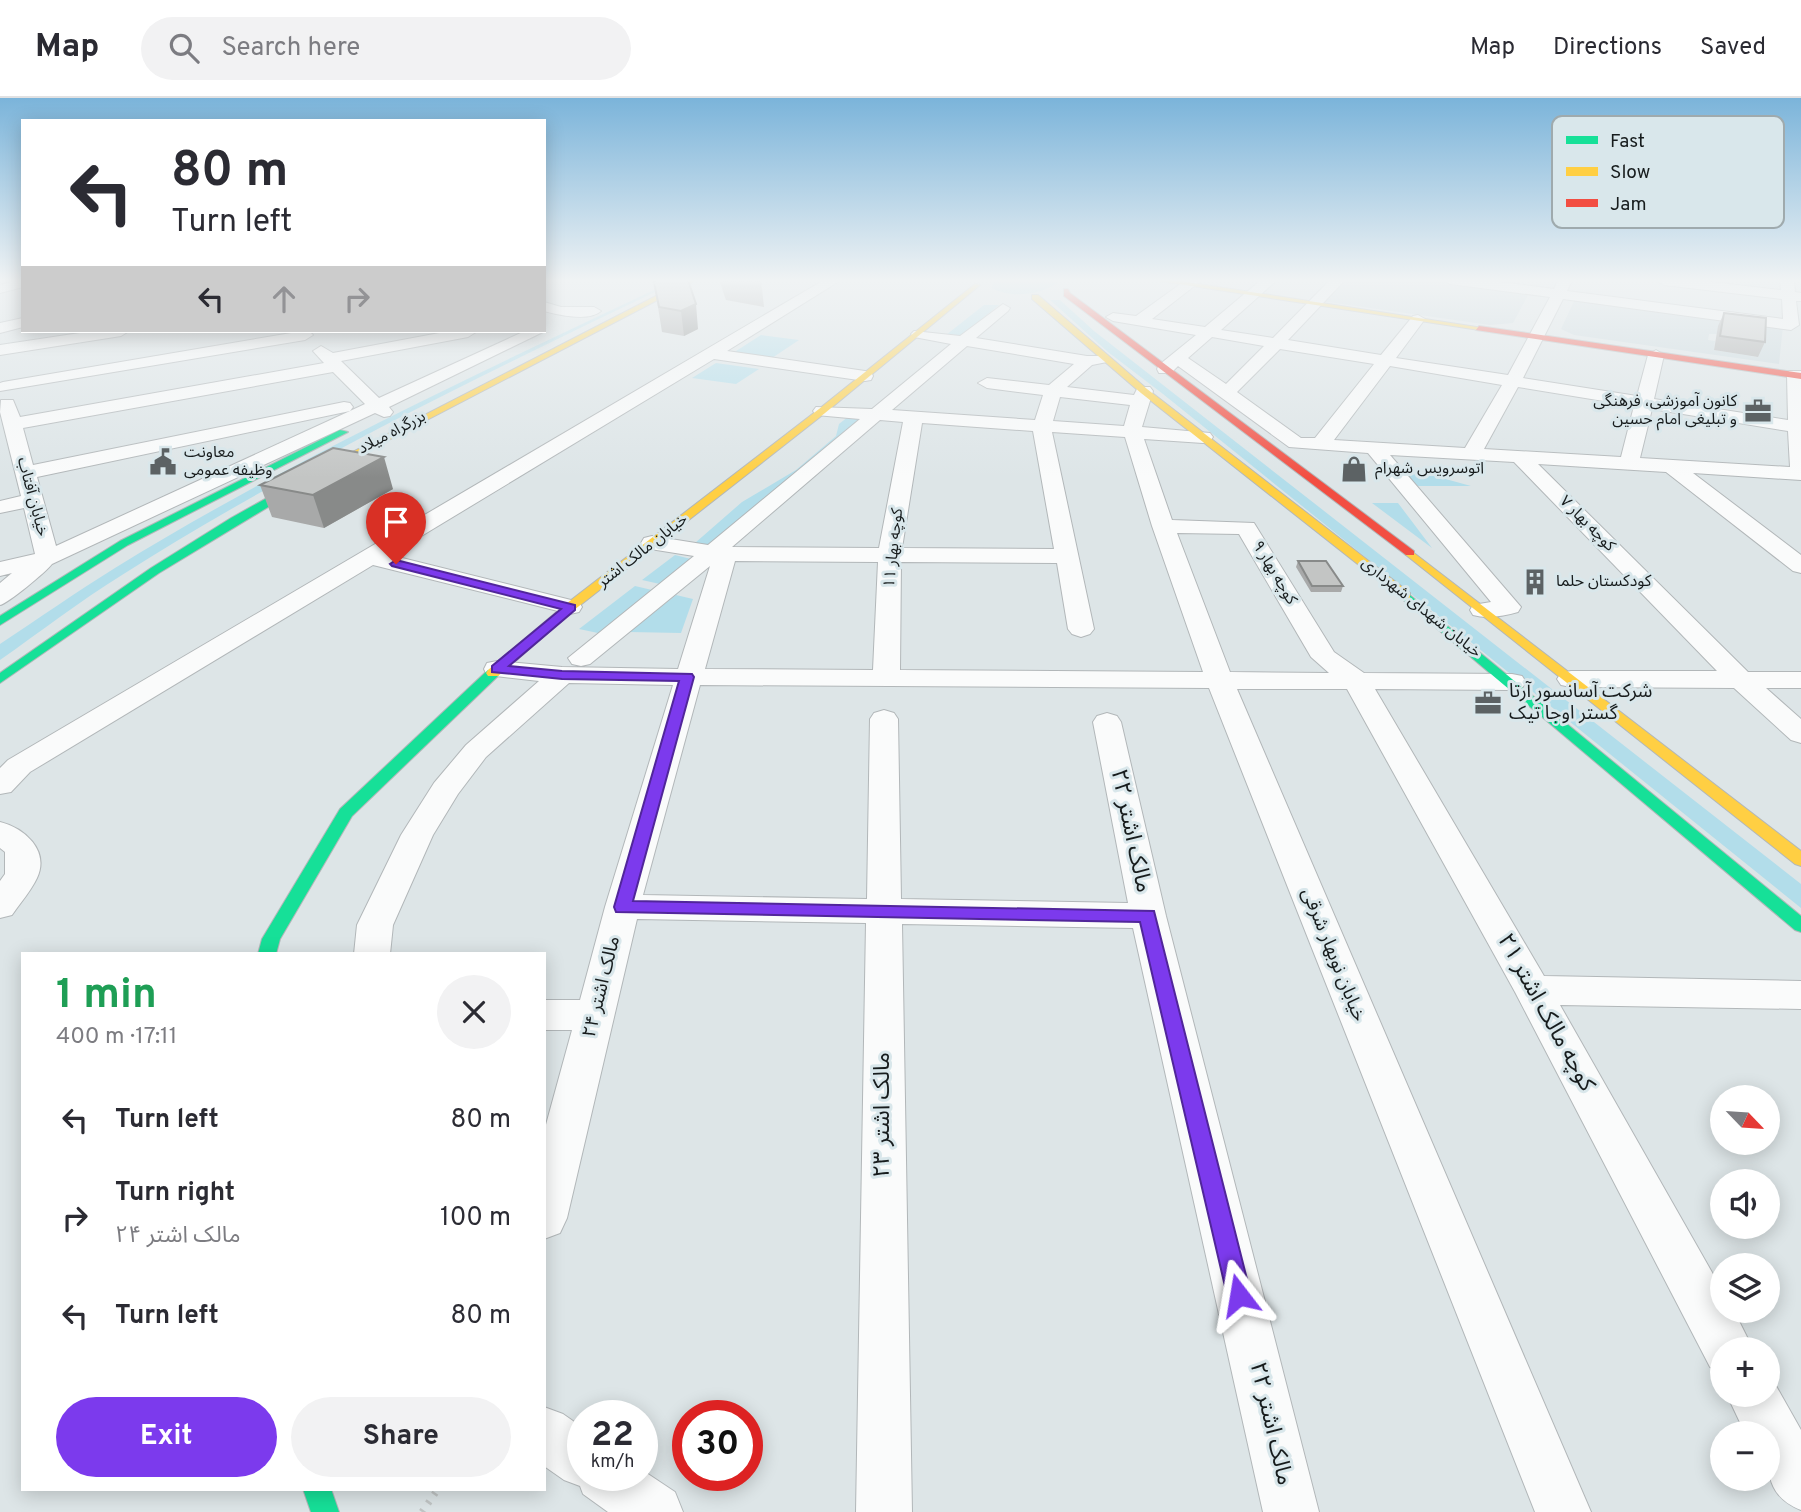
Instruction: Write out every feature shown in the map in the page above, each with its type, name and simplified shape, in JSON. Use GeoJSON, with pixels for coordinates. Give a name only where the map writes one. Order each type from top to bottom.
{"type":"FeatureCollection","features":[{"type":"Feature","properties":{"kind":"main road","name":"بزرگراه میلاد"},"geometry":{"type":"LineString","coordinates":[[0,621],[10,602],[129,541],[378,406],[499,346]]}},
{"type":"Feature","properties":{"kind":"main road","name":"بزرگراه میلاد"},"geometry":{"type":"LineString","coordinates":[[0,679],[130,584],[214,532],[419,418],[562,346]]}},
{"type":"Feature","properties":{"kind":"main road","name":"خیابان مالک اشتر"},"geometry":{"type":"LineString","coordinates":[[268,952],[271,939],[346,813],[497,669],[570,607],[904,346]]}},
{"type":"Feature","properties":{"kind":"main road","name":"خیابان شهدای شهرداری"},"geometry":{"type":"LineString","coordinates":[[1076,346],[1095,360],[1332,492],[1801,860]]}},
{"type":"Feature","properties":{"kind":"main road","name":"خیابان شهدای شهرداری"},"geometry":{"type":"LineString","coordinates":[[1113,346],[1152,390],[1203,437],[1325,530],[1512,682],[1801,926]]}},
{"type":"Feature","properties":{"kind":"main road"},"geometry":{"type":"LineString","coordinates":[[1597,346],[1798,376]]}},
{"type":"Feature","properties":{"kind":"main road"},"geometry":{"type":"LineString","coordinates":[[0,609],[10,602]]}},
{"type":"Feature","properties":{"kind":"main road"},"geometry":{"type":"LineString","coordinates":[[318,1491],[325,1512]]}},
{"type":"Feature","properties":{"kind":"street"},"geometry":{"type":"LineString","coordinates":[[0,350],[26,346]]}},
{"type":"Feature","properties":{"kind":"street"},"geometry":{"type":"LineString","coordinates":[[5,400],[244,346]]}},
{"type":"Feature","properties":{"kind":"street"},"geometry":{"type":"LineString","coordinates":[[315,346],[378,406]]}},
{"type":"Feature","properties":{"kind":"street"},"geometry":{"type":"LineString","coordinates":[[5,400],[333,363],[407,346]]}},
{"type":"Feature","properties":{"kind":"street"},"geometry":{"type":"LineString","coordinates":[[486,346],[493,351]]}},
{"type":"Feature","properties":{"kind":"street"},"geometry":{"type":"LineString","coordinates":[[0,569],[48,558],[503,346]]}},
{"type":"Feature","properties":{"kind":"street"},"geometry":{"type":"LineString","coordinates":[[0,785],[19,766],[728,346]]}},
{"type":"Feature","properties":{"kind":"street"},"geometry":{"type":"LineString","coordinates":[[372,952],[375,925],[417,835],[445,790],[476,751],[571,666],[719,553],[872,416],[956,346]]}},
{"type":"Feature","properties":{"kind":"street"},"geometry":{"type":"LineString","coordinates":[[998,346],[1095,360]]}},
{"type":"Feature","properties":{"kind":"street"},"geometry":{"type":"LineString","coordinates":[[822,411],[1042,427],[1152,390],[1194,346]]}},
{"type":"Feature","properties":{"kind":"street"},"geometry":{"type":"LineString","coordinates":[[1227,393],[1273,346]]}},
{"type":"Feature","properties":{"kind":"street"},"geometry":{"type":"LineString","coordinates":[[1294,346],[1797,427]]}},
{"type":"Feature","properties":{"kind":"street"},"geometry":{"type":"LineString","coordinates":[[1321,445],[1397,346]]}},
{"type":"Feature","properties":{"kind":"street"},"geometry":{"type":"LineString","coordinates":[[1471,454],[1533,346]]}},
{"type":"Feature","properties":{"kind":"street"},"geometry":{"type":"LineString","coordinates":[[967,423],[987,383],[1021,350]]}},
{"type":"Feature","properties":{"kind":"street"},"geometry":{"type":"LineString","coordinates":[[715,354],[865,376]]}},
{"type":"Feature","properties":{"kind":"street"},"geometry":{"type":"LineString","coordinates":[[1629,464],[1656,355]]}},
{"type":"Feature","properties":{"kind":"street"},"geometry":{"type":"LineString","coordinates":[[1081,629],[1042,427],[1053,390],[1095,360]]}},
{"type":"Feature","properties":{"kind":"street"},"geometry":{"type":"LineString","coordinates":[[987,383],[1053,390],[1227,393],[1296,443],[1800,474],[1798,376]]}},
{"type":"Feature","properties":{"kind":"street"},"geometry":{"type":"LineString","coordinates":[[1152,390],[1203,437]]}},
{"type":"Feature","properties":{"kind":"street","name":"خیابان نوبهار شرقی"},"geometry":{"type":"LineString","coordinates":[[1152,390],[1163,526],[1219,678],[1563,1512]]}},
{"type":"Feature","properties":{"kind":"street","name":"خیابان آفتاب"},"geometry":{"type":"LineString","coordinates":[[5,400],[10,451],[26,473],[48,558],[11,585],[10,602]]}},
{"type":"Feature","properties":{"kind":"street"},"geometry":{"type":"LineString","coordinates":[[26,473],[378,406]]}},
{"type":"Feature","properties":{"kind":"street","name":"کوچه بهار ۱۱"},"geometry":{"type":"LineString","coordinates":[[886,677],[890,553],[914,419]]}},
{"type":"Feature","properties":{"kind":"street"},"geometry":{"type":"LineString","coordinates":[[1374,448],[1509,607],[1482,610]]}},
{"type":"Feature","properties":{"kind":"street","name":"کوچه بهار ۷"},"geometry":{"type":"LineString","coordinates":[[1521,458],[1741,680],[1801,734]]}},
{"type":"Feature","properties":{"kind":"street"},"geometry":{"type":"LineString","coordinates":[[1671,466],[1801,565]]}},
{"type":"Feature","properties":{"kind":"street"},"geometry":{"type":"LineString","coordinates":[[1766,472],[1801,496]]}},
{"type":"Feature","properties":{"kind":"street"},"geometry":{"type":"LineString","coordinates":[[0,507],[33,500]]}},
{"type":"Feature","properties":{"kind":"street","name":"کوچه بهار ۹"},"geometry":{"type":"LineString","coordinates":[[1163,526],[1247,528],[1324,657],[1355,680]]}},
{"type":"Feature","properties":{"kind":"street"},"geometry":{"type":"LineString","coordinates":[[652,543],[719,553],[1068,555]]}},
{"type":"Feature","properties":{"kind":"street","name":"مالک اشتر ۲۴"},"geometry":{"type":"LineString","coordinates":[[546,1210],[622,907],[719,553]]}},
{"type":"Feature","properties":{"kind":"street"},"geometry":{"type":"LineString","coordinates":[[371,557],[570,607]]}},
{"type":"Feature","properties":{"kind":"street"},"geometry":{"type":"LineString","coordinates":[[497,669],[571,666],[687,677],[1219,678],[1512,682]]}},
{"type":"Feature","properties":{"kind":"street"},"geometry":{"type":"LineString","coordinates":[[1571,678],[1801,680]]}},
{"type":"Feature","properties":{"kind":"street","name":"کوچه مالک اشتر ۲۱"},"geometry":{"type":"LineString","coordinates":[[1355,680],[1533,990],[1721,1337]]}},
{"type":"Feature","properties":{"kind":"street","name":"مالک اشتر ۲۳"},"geometry":{"type":"LineString","coordinates":[[884,719],[884,1512]]}},
{"type":"Feature","properties":{"kind":"street","name":"مالک اشتر ۲۲"},"geometry":{"type":"LineString","coordinates":[[1107,722],[1148,916],[1291,1512]]}},
{"type":"Feature","properties":{"kind":"street"},"geometry":{"type":"LineString","coordinates":[[0,832],[22,848],[22,874],[0,906]]}},
{"type":"Feature","properties":{"kind":"street"},"geometry":{"type":"LineString","coordinates":[[622,907],[1148,916]]}},
{"type":"Feature","properties":{"kind":"street"},"geometry":{"type":"LineString","coordinates":[[1533,990],[1801,995]]}},
{"type":"Feature","properties":{"kind":"street"},"geometry":{"type":"LineString","coordinates":[[546,1015],[596,1014]]}},
{"type":"Feature","properties":{"kind":"street"},"geometry":{"type":"LineString","coordinates":[[1760,1407],[1801,1483]]}},
{"type":"Feature","properties":{"kind":"street"},"geometry":{"type":"LineString","coordinates":[[546,1434],[567,1450]]}},
{"type":"Feature","properties":{"kind":"street"},"geometry":{"type":"LineString","coordinates":[[625,1491],[655,1512]]}},
{"type":"Feature","properties":{"kind":"path"},"geometry":{"type":"LineString","coordinates":[[422,1512],[437,1491]]}},
{"type":"Feature","properties":{"kind":"shaded area"},"geometry":{"type":"Polygon","coordinates":[[[545,346],[396,419],[189,534],[106,585],[0,660],[0,644],[100,577],[182,528],[321,452],[533,347],[545,346]]]}},
{"type":"Feature","properties":{"kind":"shaded area"},"geometry":{"type":"Polygon","coordinates":[[[744,346],[790,346],[772,358],[733,353],[744,346]]]}},
{"type":"Feature","properties":{"kind":"shaded area"},"geometry":{"type":"Polygon","coordinates":[[[1101,346],[1113,346],[1801,884],[1801,908],[1163,394],[1101,346]]]}},
{"type":"Feature","properties":{"kind":"shaded area"},"geometry":{"type":"Polygon","coordinates":[[[1652,346],[1714,346],[1714,350],[1757,357],[1743,346],[1781,346],[1779,364],[1652,346]]]}},
{"type":"Feature","properties":{"kind":"shaded area"},"geometry":{"type":"Polygon","coordinates":[[[716,363],[759,369],[736,384],[692,378],[716,363]]]}},
{"type":"Feature","properties":{"kind":"shaded area"},"geometry":{"type":"Polygon","coordinates":[[[849,416],[862,418],[711,546],[695,543],[742,502],[796,470],[836,436],[839,424],[849,416]]]}},
{"type":"Feature","properties":{"kind":"shaded area"},"geometry":{"type":"Polygon","coordinates":[[[1406,474],[1431,475],[1471,486],[1418,486],[1406,474]]]}},
{"type":"Feature","properties":{"kind":"shaded area"},"geometry":{"type":"Polygon","coordinates":[[[1372,503],[1398,503],[1432,548],[1372,503]]]}},
{"type":"Feature","properties":{"kind":"shaded area"},"geometry":{"type":"Polygon","coordinates":[[[675,555],[691,559],[660,584],[642,580],[675,555]]]}},
{"type":"Feature","properties":{"kind":"shaded area"},"geometry":{"type":"Polygon","coordinates":[[[635,586],[652,590],[598,633],[579,629],[635,586]]]}},
{"type":"Feature","properties":{"kind":"shaded area"},"geometry":{"type":"Polygon","coordinates":[[[676,595],[693,599],[681,633],[629,632],[676,595]]]}},
{"type":"Feature","properties":{"kind":"building"},"geometry":{"type":"Polygon","coordinates":[[[333,448],[384,457],[313,495],[260,485],[333,448]]]}},
{"type":"Feature","properties":{"kind":"building"},"geometry":{"type":"Polygon","coordinates":[[[1298,561],[1326,561],[1343,586],[1312,586],[1298,561]]]}},
{"type":"Feature","properties":{"kind":"traffic: fast"},"geometry":{"type":"LineString","coordinates":[[0,621],[124,543],[343,432]]}},
{"type":"Feature","properties":{"kind":"traffic: fast"},"geometry":{"type":"LineString","coordinates":[[0,679],[155,570],[317,473]]}},
{"type":"Feature","properties":{"kind":"traffic: fast"},"geometry":{"type":"LineString","coordinates":[[1406,596],[1801,926]]}},
{"type":"Feature","properties":{"kind":"traffic: fast"},"geometry":{"type":"LineString","coordinates":[[268,952],[271,939],[346,813],[493,673]]}},
{"type":"Feature","properties":{"kind":"traffic: fast"},"geometry":{"type":"LineString","coordinates":[[318,1491],[325,1512]]}},
{"type":"Feature","properties":{"kind":"traffic: slow"},"geometry":{"type":"LineString","coordinates":[[317,473],[564,346]]}},
{"type":"Feature","properties":{"kind":"traffic: slow"},"geometry":{"type":"LineString","coordinates":[[493,673],[570,607],[902,346]]}},
{"type":"Feature","properties":{"kind":"traffic: slow"},"geometry":{"type":"LineString","coordinates":[[1092,346],[1144,391],[1406,596]]}},
{"type":"Feature","properties":{"kind":"traffic: slow"},"geometry":{"type":"LineString","coordinates":[[1410,553],[1801,860]]}},
{"type":"Feature","properties":{"kind":"traffic: jam"},"geometry":{"type":"LineString","coordinates":[[1136,346],[1410,553]]}},
{"type":"Feature","properties":{"kind":"traffic: jam"},"geometry":{"type":"LineString","coordinates":[[1600,346],[1801,376]]}},
{"type":"Feature","properties":{"kind":"place","name":"کانون آموزشی، فرهنگی و تبلیغی امام حسین"},"geometry":{"type":"Point","coordinates":[1758,411]}},
{"type":"Feature","properties":{"kind":"place","name":"معاونت وظیفه عمومی"},"geometry":{"type":"Point","coordinates":[163,462]}},
{"type":"Feature","properties":{"kind":"place","name":"اتوسرویس شهرام"},"geometry":{"type":"Point","coordinates":[1354,469]}},
{"type":"Feature","properties":{"kind":"place","name":"کودکستان حلما"},"geometry":{"type":"Point","coordinates":[1535,582]}},
{"type":"Feature","properties":{"kind":"place","name":"شرکت آسانسور آرتا گستر اوجا تیک"},"geometry":{"type":"Point","coordinates":[1488,703]}},
{"type":"Feature","properties":{"kind":"route"},"geometry":{"type":"LineString","coordinates":[[396,564],[570,607],[497,669],[562,675],[687,677],[622,907],[1148,916],[1239,1295]]}}]}
